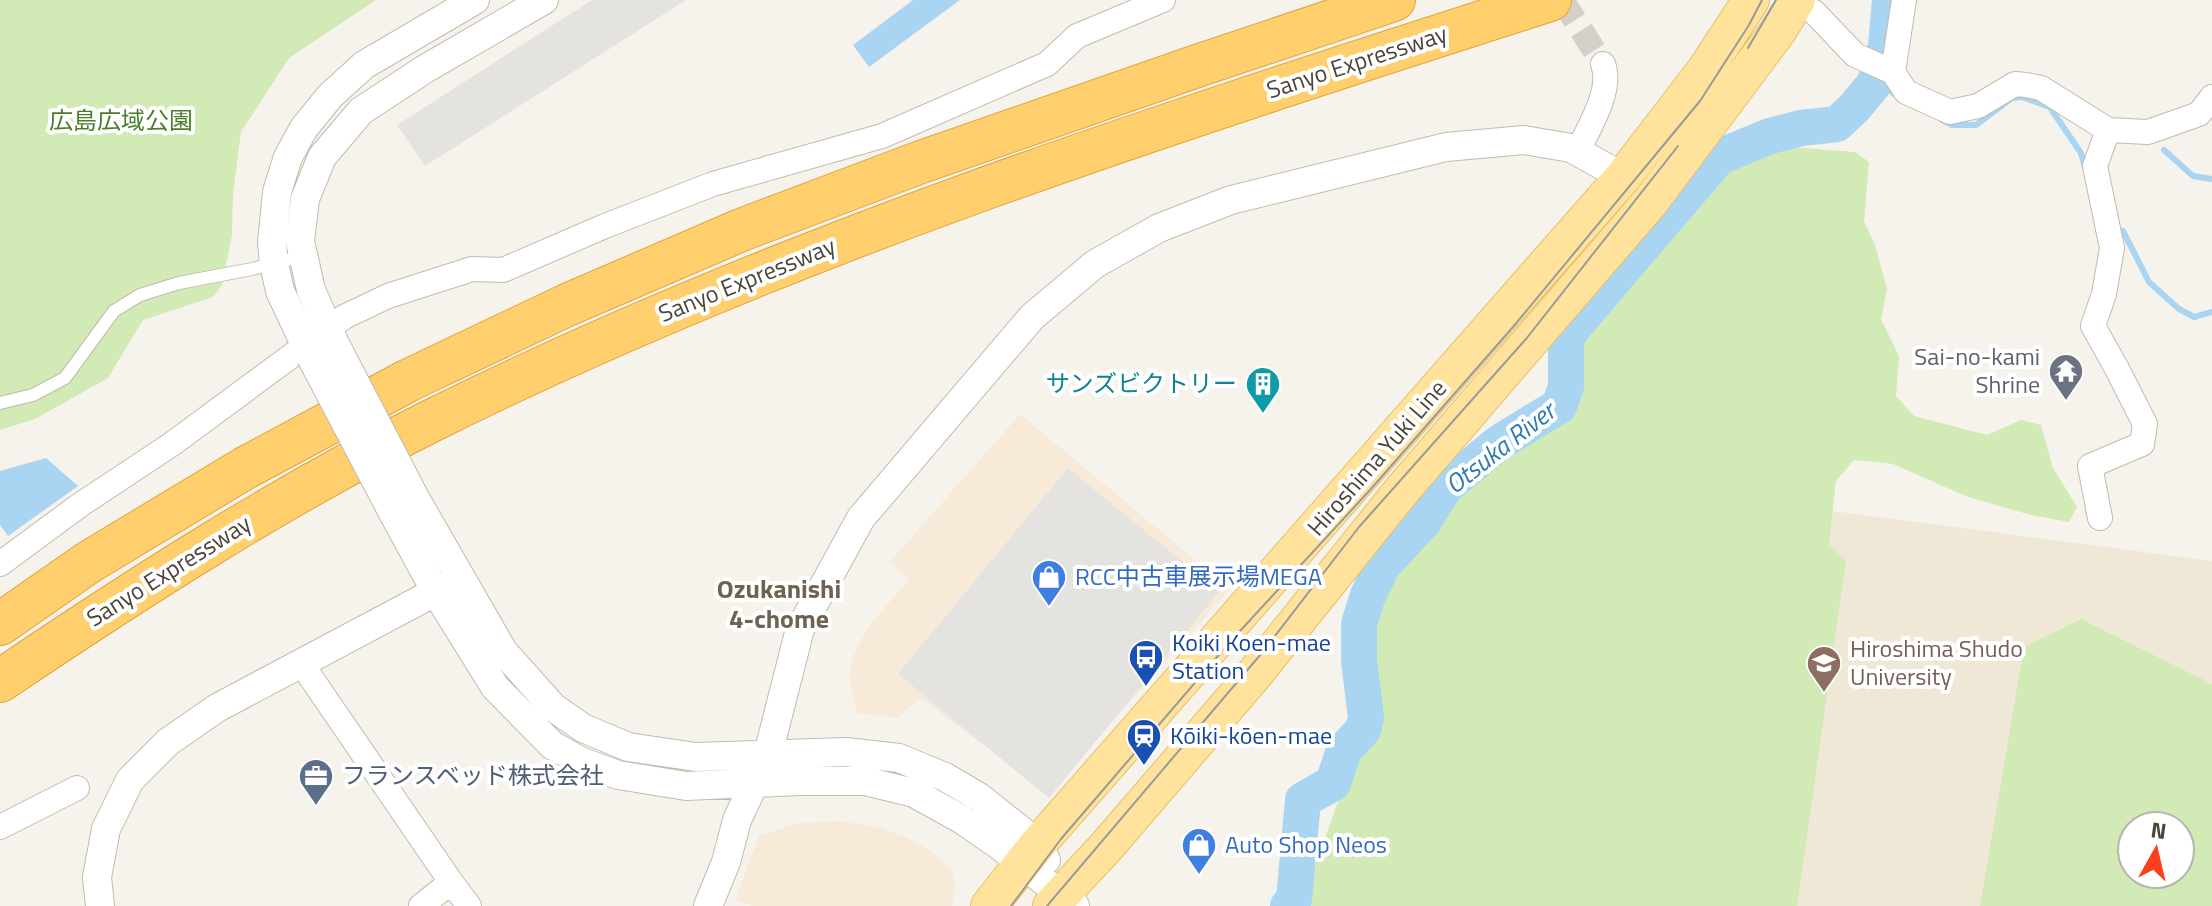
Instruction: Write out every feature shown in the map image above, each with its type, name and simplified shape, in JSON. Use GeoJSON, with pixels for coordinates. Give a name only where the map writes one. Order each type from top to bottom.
{"type":"FeatureCollection","features":[{"type":"Feature","properties":{"kind":"highway","name":"Sanyo Expressway"},"geometry":{"type":"LineString","coordinates":[[0,624],[89,562],[245,468],[409,380],[567,305],[741,230],[921,162],[1394,0]]}},
{"type":"Feature","properties":{"kind":"highway","name":"Sanyo Expressway"},"geometry":{"type":"LineString","coordinates":[[0,681],[117,602],[264,512],[429,422],[588,347],[753,275],[936,207],[1213,109],[1550,0]]}},
{"type":"Feature","properties":{"kind":"main road","name":"Hiroshima Yuki Line"},"geometry":{"type":"LineString","coordinates":[[989,906],[1030,854],[1623,177],[1706,69],[1751,0]]}},
{"type":"Feature","properties":{"kind":"main road","name":"Hiroshima Yuki Line"},"geometry":{"type":"LineString","coordinates":[[1062,902],[1253,676],[1403,489],[1651,201],[1797,1]]}},
{"type":"Feature","properties":{"kind":"street"},"geometry":{"type":"LineString","coordinates":[[475,0],[364,65],[330,96],[304,128],[288,157],[277,192],[272,243],[280,291],[320,343],[448,585],[495,687],[552,745],[580,761],[618,775],[686,786],[865,781],[914,793],[1030,854]]}},
{"type":"Feature","properties":{"kind":"street"},"geometry":{"type":"LineString","coordinates":[[320,343],[300,241],[305,199],[322,157],[361,111],[425,69],[544,0]]}},
{"type":"Feature","properties":{"kind":"street"},"geometry":{"type":"LineString","coordinates":[[0,564],[80,505],[320,343],[344,317],[388,296],[472,269],[503,270],[713,184],[882,136],[1047,64],[1077,36],[1163,0]]}},
{"type":"Feature","properties":{"kind":"street"},"geometry":{"type":"LineString","coordinates":[[1892,72],[1904,0]]}},
{"type":"Feature","properties":{"kind":"street"},"geometry":{"type":"LineString","coordinates":[[1797,1],[1814,12],[1855,55],[1892,72],[1906,92],[1950,112],[1978,106],[2015,84],[2026,85],[2041,88],[2108,130],[2148,132],[2199,114],[2212,97]]}},
{"type":"Feature","properties":{"kind":"street"},"geometry":{"type":"LineString","coordinates":[[1578,151],[1605,91],[1603,64]]}},
{"type":"Feature","properties":{"kind":"street"},"geometry":{"type":"LineString","coordinates":[[2100,518],[2090,466],[2142,444],[2145,424],[2093,326],[2104,294],[2112,248],[2095,166],[2108,130]]}},
{"type":"Feature","properties":{"kind":"street"},"geometry":{"type":"LineString","coordinates":[[708,906],[726,862],[737,820],[768,754],[800,629],[861,518],[1032,317],[1095,264],[1159,228],[1231,200],[1446,147],[1524,140],[1571,148],[1623,177]]}},
{"type":"Feature","properties":{"kind":"street"},"geometry":{"type":"LineString","coordinates":[[448,585],[553,707],[583,728],[628,747],[696,757],[846,752],[899,758],[945,777],[979,797],[1030,854],[1062,902]]}},
{"type":"Feature","properties":{"kind":"street"},"geometry":{"type":"LineString","coordinates":[[100,906],[97,877],[106,829],[130,780],[168,742],[204,716],[448,585]]}},
{"type":"Feature","properties":{"kind":"street"},"geometry":{"type":"LineString","coordinates":[[301,663],[469,906]]}},
{"type":"Feature","properties":{"kind":"street"},"geometry":{"type":"LineString","coordinates":[[0,827],[77,788]]}},
{"type":"Feature","properties":{"kind":"street"},"geometry":{"type":"LineString","coordinates":[[421,906],[451,882]]}},
{"type":"Feature","properties":{"kind":"lane"},"geometry":{"type":"LineString","coordinates":[[0,403],[33,395],[65,378],[114,311],[140,295],[179,283],[303,256]]}},
{"type":"Feature","properties":{"kind":"shaded area"},"geometry":{"type":"Polygon","coordinates":[[[592,0],[686,0],[425,166],[397,125],[592,0]]]}},
{"type":"Feature","properties":{"kind":"shaded area","name":"RCC中古車展示場MEGA"},"geometry":{"type":"Polygon","coordinates":[[[1020,414],[1230,589],[1055,786],[1042,788],[920,698],[897,718],[857,713],[849,677],[853,657],[868,627],[909,579],[890,562],[1020,414]]]}},
{"type":"Feature","properties":{"kind":"shaded area","name":"RCC中古車展示場MEGA"},"geometry":{"type":"Polygon","coordinates":[[[1068,468],[1219,592],[1049,798],[898,674],[1068,468]]]}},
{"type":"Feature","properties":{"kind":"shaded area","name":"Hiroshima Shudo University"},"geometry":{"type":"Polygon","coordinates":[[[1537,472],[2212,561],[2212,906],[1342,906],[1537,472]]]}},
{"type":"Feature","properties":{"kind":"shaded area"},"geometry":{"type":"Polygon","coordinates":[[[839,821],[881,828],[933,852],[953,872],[952,906],[752,906],[735,900],[759,836],[799,823],[839,821]]]}},
{"type":"Feature","properties":{"kind":"green space","name":"広島広域公園"},"geometry":{"type":"Polygon","coordinates":[[[0,0],[376,0],[289,58],[241,132],[233,194],[232,235],[222,285],[213,297],[143,320],[108,378],[35,419],[0,430],[0,0]]]}},
{"type":"Feature","properties":{"kind":"green space"},"geometry":{"type":"Polygon","coordinates":[[[1791,147],[1855,152],[1869,162],[1864,221],[1875,245],[1887,289],[1881,319],[1899,356],[1896,396],[1914,416],[1987,435],[2021,420],[2041,425],[2053,468],[2077,507],[2069,522],[1968,497],[1893,464],[1854,460],[1836,481],[1829,544],[1846,561],[1797,906],[1297,906],[1304,897],[1347,776],[1372,718],[1366,669],[1369,615],[1394,566],[1434,522],[1470,475],[1572,403],[1578,334],[1658,238],[1743,157],[1791,147]]]}},
{"type":"Feature","properties":{"kind":"green space"},"geometry":{"type":"Polygon","coordinates":[[[2081,619],[2212,684],[2212,906],[1980,906],[2024,647],[2081,619]]]}},
{"type":"Feature","properties":{"kind":"water"},"geometry":{"type":"Polygon","coordinates":[[[913,0],[960,0],[869,67],[853,45],[913,0]]]}},
{"type":"Feature","properties":{"kind":"water"},"geometry":{"type":"Polygon","coordinates":[[[46,458],[78,486],[8,536],[0,525],[0,471],[46,458]]]}},
{"type":"Feature","properties":{"kind":"waterway","name":"Otsuka River"},"geometry":{"type":"LineString","coordinates":[[1288,906],[1294,899],[1303,800],[1333,783],[1344,750],[1363,730],[1366,717],[1359,661],[1359,624],[1368,595],[1383,565],[1424,521],[1445,487],[1500,442],[1559,406],[1566,387],[1566,339],[1572,329],[1719,157],[1770,136],[1801,128],[1837,124],[1854,108],[1877,76],[1886,46],[1890,0]]}},
{"type":"Feature","properties":{"kind":"waterway"},"geometry":{"type":"LineString","coordinates":[[1877,76],[1894,94]]}},
{"type":"Feature","properties":{"kind":"waterway"},"geometry":{"type":"LineString","coordinates":[[1942,120],[1952,125],[1976,125],[2012,98],[2022,97],[2055,109]]}},
{"type":"Feature","properties":{"kind":"waterway"},"geometry":{"type":"LineString","coordinates":[[2051,109],[2081,153],[2085,168]]}},
{"type":"Feature","properties":{"kind":"waterway"},"geometry":{"type":"LineString","coordinates":[[2164,150],[2193,176],[2212,179]]}},
{"type":"Feature","properties":{"kind":"waterway"},"geometry":{"type":"LineString","coordinates":[[2123,231],[2149,282],[2179,309],[2194,317],[2212,312]]}},
{"type":"Feature","properties":{"kind":"tunnel"},"geometry":{"type":"LineString","coordinates":[[1562,0],[1603,64]]}},
{"type":"Feature","properties":{"kind":"tram line"},"geometry":{"type":"LineString","coordinates":[[1011,906],[1061,839],[1229,643],[1370,490],[1513,327],[1700,101],[1762,0]]}},
{"type":"Feature","properties":{"kind":"tram line"},"geometry":{"type":"LineString","coordinates":[[1748,48],[1776,0]]}},
{"type":"Feature","properties":{"kind":"tram line"},"geometry":{"type":"LineString","coordinates":[[1047,906],[1261,654],[1359,527],[1526,339],[1678,146]]}},
{"type":"Feature","properties":{"kind":"place","name":"Sai-no-kami Shrine"},"geometry":{"type":"Point","coordinates":[2066,402]}},
{"type":"Feature","properties":{"kind":"place","name":"サンズビクトリー"},"geometry":{"type":"Point","coordinates":[1263,415]}},
{"type":"Feature","properties":{"kind":"place","name":"RCC中古車展示場MEGA"},"geometry":{"type":"Point","coordinates":[1049,608]}},
{"type":"Feature","properties":{"kind":"place","name":"Koiki Koen-mae Station"},"geometry":{"type":"Point","coordinates":[1146,688]}},
{"type":"Feature","properties":{"kind":"place","name":"Hiroshima Shudo University"},"geometry":{"type":"Point","coordinates":[1824,694]}},
{"type":"Feature","properties":{"kind":"place","name":"Kōiki-kōen-mae"},"geometry":{"type":"Point","coordinates":[1144,767]}},
{"type":"Feature","properties":{"kind":"place","name":"フランスベッド株式会社"},"geometry":{"type":"Point","coordinates":[316,807]}},
{"type":"Feature","properties":{"kind":"place","name":"Auto Shop Neos"},"geometry":{"type":"Point","coordinates":[1199,876]}},
{"type":"Feature","properties":{"kind":"district","name":"Ozukanishi 4-chome"},"geometry":{"type":"Point","coordinates":[779,604]}}]}
